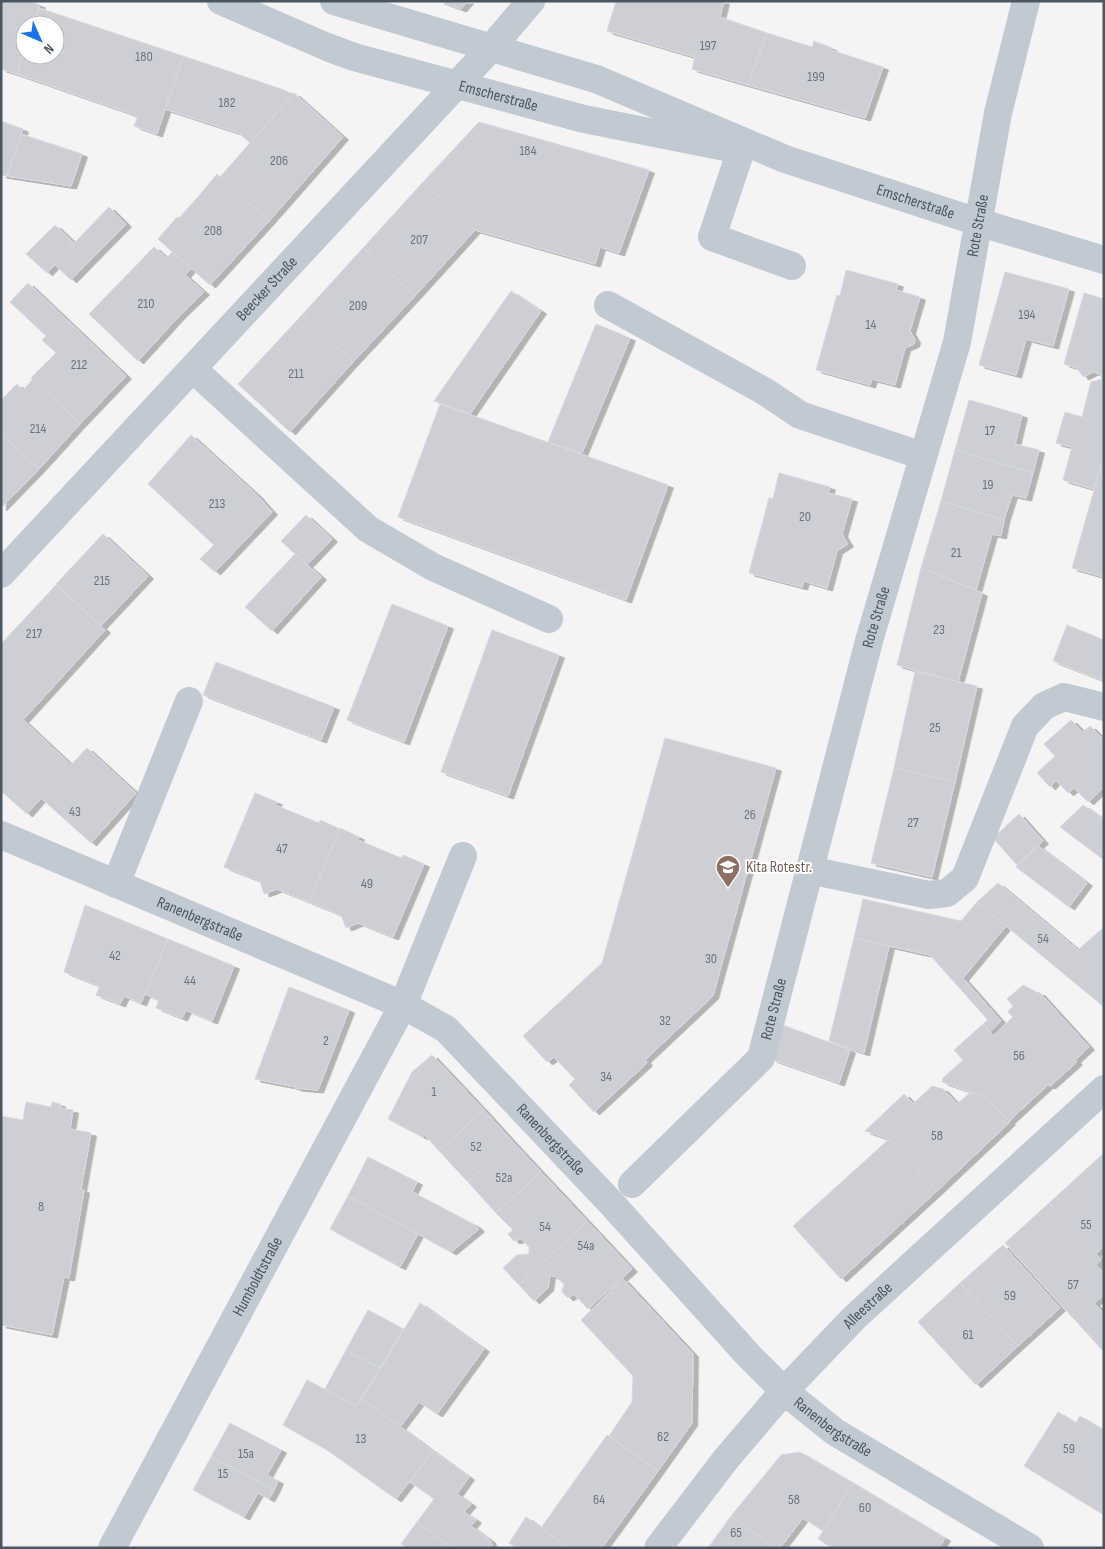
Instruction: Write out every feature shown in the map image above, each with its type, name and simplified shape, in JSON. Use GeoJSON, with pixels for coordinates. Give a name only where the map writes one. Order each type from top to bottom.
{"type":"FeatureCollection","features":[{"type":"Feature","properties":{"kind":"street","name":"Emscherstraße"},"geometry":{"type":"LineString","coordinates":[[220,1],[354,57],[584,119],[785,159]]}},
{"type":"Feature","properties":{"kind":"street","name":"Emscherstraße"},"geometry":{"type":"LineString","coordinates":[[334,1],[596,79],[785,159],[978,222],[1104,260]]}},
{"type":"Feature","properties":{"kind":"street","name":"Beecker Straße"},"geometry":{"type":"LineString","coordinates":[[1,574],[492,48],[531,1]]}},
{"type":"Feature","properties":{"kind":"street","name":"Rote Straße"},"geometry":{"type":"LineString","coordinates":[[632,1184],[761,1058],[869,640],[957,342],[998,113],[1026,1]]}},
{"type":"Feature","properties":{"kind":"street"},"geometry":{"type":"LineString","coordinates":[[742,150],[712,237],[792,266]]}},
{"type":"Feature","properties":{"kind":"street"},"geometry":{"type":"LineString","coordinates":[[608,305],[764,391],[800,415],[924,456]]}},
{"type":"Feature","properties":{"kind":"street"},"geometry":{"type":"LineString","coordinates":[[193,369],[368,529],[433,567],[549,619]]}},
{"type":"Feature","properties":{"kind":"street"},"geometry":{"type":"LineString","coordinates":[[809,870],[928,895],[947,893],[965,878],[1025,726],[1044,706],[1064,697],[1104,707]]}},
{"type":"Feature","properties":{"kind":"street"},"geometry":{"type":"LineString","coordinates":[[116,884],[189,701]]}},
{"type":"Feature","properties":{"kind":"street","name":"Ranenbergstraße"},"geometry":{"type":"LineString","coordinates":[[1,835],[403,1005],[446,1030],[611,1203],[749,1356],[784,1392],[835,1432],[1030,1548]]}},
{"type":"Feature","properties":{"kind":"street","name":"Humboldtstraße"},"geometry":{"type":"LineString","coordinates":[[112,1548],[403,1005],[464,856]]}},
{"type":"Feature","properties":{"kind":"street","name":"Alleestraße"},"geometry":{"type":"LineString","coordinates":[[658,1548],[726,1459],[784,1392],[855,1317],[1104,1089]]}},
{"type":"Feature","properties":{"kind":"building"},"geometry":{"type":"Polygon","coordinates":[[[1,1],[29,1],[40,5],[36,15],[15,15],[15,65],[20,65],[17,74],[1,69],[1,1]]]}},
{"type":"Feature","properties":{"kind":"building"},"geometry":{"type":"Polygon","coordinates":[[[439,1],[468,1],[461,9],[439,1]]]}},
{"type":"Feature","properties":{"kind":"building"},"geometry":{"type":"Polygon","coordinates":[[[616,1],[724,1],[720,17],[767,33],[748,85],[692,69],[695,57],[607,31],[616,1]]]}},
{"type":"Feature","properties":{"kind":"building"},"geometry":{"type":"Polygon","coordinates":[[[39,8],[60,15],[37,15],[39,8]]]}},
{"type":"Feature","properties":{"kind":"building"},"geometry":{"type":"Polygon","coordinates":[[[65,17],[183,56],[157,134],[134,126],[138,116],[17,74],[20,65],[65,65],[65,17]]]}},
{"type":"Feature","properties":{"kind":"building"},"geometry":{"type":"Polygon","coordinates":[[[767,33],[812,47],[814,41],[832,48],[831,50],[883,67],[865,118],[748,85],[767,33]]]}},
{"type":"Feature","properties":{"kind":"building"},"geometry":{"type":"Polygon","coordinates":[[[183,56],[287,91],[292,95],[250,143],[239,133],[165,109],[183,56]]]}},
{"type":"Feature","properties":{"kind":"building"},"geometry":{"type":"Polygon","coordinates":[[[294,93],[343,137],[269,221],[220,177],[294,93]]]}},
{"type":"Feature","properties":{"kind":"building"},"geometry":{"type":"Polygon","coordinates":[[[1,121],[23,129],[7,176],[1,175],[1,121]]]}},
{"type":"Feature","properties":{"kind":"building"},"geometry":{"type":"Polygon","coordinates":[[[479,122],[649,170],[619,253],[600,247],[595,264],[475,230],[423,182],[479,122]]]}},
{"type":"Feature","properties":{"kind":"building"},"geometry":{"type":"Polygon","coordinates":[[[21,134],[82,154],[71,186],[7,176],[21,134]]]}},
{"type":"Feature","properties":{"kind":"building"},"geometry":{"type":"Polygon","coordinates":[[[217,174],[269,221],[210,285],[158,239],[217,174]]]}},
{"type":"Feature","properties":{"kind":"building"},"geometry":{"type":"Polygon","coordinates":[[[423,182],[475,230],[415,296],[363,248],[423,182]]]}},
{"type":"Feature","properties":{"kind":"building"},"geometry":{"type":"Polygon","coordinates":[[[109,207],[126,224],[71,280],[54,264],[109,207]]]}},
{"type":"Feature","properties":{"kind":"building"},"geometry":{"type":"Polygon","coordinates":[[[55,225],[74,243],[47,273],[26,254],[55,225]]]}},
{"type":"Feature","properties":{"kind":"building"},"geometry":{"type":"Polygon","coordinates":[[[154,247],[167,258],[172,252],[191,268],[185,275],[204,292],[138,361],[89,314],[154,247]]]}},
{"type":"Feature","properties":{"kind":"building"},"geometry":{"type":"Polygon","coordinates":[[[363,248],[415,296],[353,362],[302,315],[363,248]]]}},
{"type":"Feature","properties":{"kind":"building"},"geometry":{"type":"Polygon","coordinates":[[[846,270],[898,284],[896,290],[920,297],[910,331],[915,340],[914,344],[905,348],[895,385],[872,379],[870,385],[816,370],[837,295],[840,296],[846,270]]]}},
{"type":"Feature","properties":{"kind":"building"},"geometry":{"type":"Polygon","coordinates":[[[1005,272],[1069,289],[1053,346],[1026,339],[1016,375],[979,365],[1005,272]]]}},
{"type":"Feature","properties":{"kind":"building"},"geometry":{"type":"Polygon","coordinates":[[[28,283],[126,376],[80,424],[31,378],[56,353],[42,340],[46,336],[10,302],[28,283]]]}},
{"type":"Feature","properties":{"kind":"building"},"geometry":{"type":"Polygon","coordinates":[[[511,291],[541,311],[470,414],[434,401],[511,291]]]}},
{"type":"Feature","properties":{"kind":"building"},"geometry":{"type":"Polygon","coordinates":[[[1084,293],[1104,299],[1104,455],[1094,489],[1063,480],[1072,447],[1056,443],[1065,412],[1082,417],[1091,382],[1102,379],[1100,374],[1093,372],[1083,377],[1077,368],[1064,364],[1084,293]]]}},
{"type":"Feature","properties":{"kind":"building"},"geometry":{"type":"Polygon","coordinates":[[[302,315],[353,362],[290,432],[238,384],[302,315]]]}},
{"type":"Feature","properties":{"kind":"building"},"geometry":{"type":"Polygon","coordinates":[[[596,324],[630,338],[582,453],[548,442],[596,324]]]}},
{"type":"Feature","properties":{"kind":"building"},"geometry":{"type":"Polygon","coordinates":[[[33,379],[80,424],[39,469],[1,433],[1,400],[17,384],[23,390],[33,379]]]}},
{"type":"Feature","properties":{"kind":"building"},"geometry":{"type":"Polygon","coordinates":[[[969,400],[1022,415],[1015,444],[1039,450],[1033,473],[955,450],[969,400]]]}},
{"type":"Feature","properties":{"kind":"building"},"geometry":{"type":"Polygon","coordinates":[[[440,404],[668,485],[626,600],[398,517],[440,404]]]}},
{"type":"Feature","properties":{"kind":"building"},"geometry":{"type":"Polygon","coordinates":[[[1,433],[39,469],[1,508],[1,433]]]}},
{"type":"Feature","properties":{"kind":"building"},"geometry":{"type":"Polygon","coordinates":[[[191,435],[257,495],[272,512],[215,572],[200,559],[214,545],[148,484],[191,435]]]}},
{"type":"Feature","properties":{"kind":"building"},"geometry":{"type":"Polygon","coordinates":[[[955,450],[1033,473],[1026,498],[1012,495],[1004,520],[941,501],[955,450]]]}},
{"type":"Feature","properties":{"kind":"building"},"geometry":{"type":"Polygon","coordinates":[[[1104,455],[1104,577],[1072,568],[1104,455]]]}},
{"type":"Feature","properties":{"kind":"building"},"geometry":{"type":"Polygon","coordinates":[[[779,473],[830,487],[828,493],[852,499],[842,534],[848,544],[837,551],[827,588],[804,581],[802,587],[749,573],[769,498],[773,499],[779,473]]]}},
{"type":"Feature","properties":{"kind":"building"},"geometry":{"type":"Polygon","coordinates":[[[941,501],[1004,520],[1001,536],[992,534],[976,590],[921,568],[941,501]]]}},
{"type":"Feature","properties":{"kind":"building"},"geometry":{"type":"Polygon","coordinates":[[[306,515],[332,539],[307,565],[281,541],[306,515]]]}},
{"type":"Feature","properties":{"kind":"building"},"geometry":{"type":"Polygon","coordinates":[[[103,534],[148,576],[101,626],[56,584],[103,534]]]}},
{"type":"Feature","properties":{"kind":"building"},"geometry":{"type":"Polygon","coordinates":[[[295,554],[321,577],[272,631],[245,607],[295,554]]]}},
{"type":"Feature","properties":{"kind":"building"},"geometry":{"type":"Polygon","coordinates":[[[921,568],[982,593],[958,682],[897,665],[921,568]]]}},
{"type":"Feature","properties":{"kind":"building"},"geometry":{"type":"Polygon","coordinates":[[[56,585],[105,630],[23,720],[71,765],[87,748],[136,793],[91,843],[41,798],[27,814],[1,791],[1,644],[56,585]]]}},
{"type":"Feature","properties":{"kind":"building"},"geometry":{"type":"Polygon","coordinates":[[[392,604],[448,626],[404,742],[347,720],[392,604]]]}},
{"type":"Feature","properties":{"kind":"building"},"geometry":{"type":"Polygon","coordinates":[[[1067,625],[1104,640],[1104,681],[1053,661],[1067,625]]]}},
{"type":"Feature","properties":{"kind":"building"},"geometry":{"type":"Polygon","coordinates":[[[492,630],[559,655],[508,796],[441,772],[492,630]]]}},
{"type":"Feature","properties":{"kind":"building"},"geometry":{"type":"Polygon","coordinates":[[[216,662],[334,707],[321,740],[203,695],[216,662]]]}},
{"type":"Feature","properties":{"kind":"building"},"geometry":{"type":"Polygon","coordinates":[[[915,672],[977,686],[955,782],[894,768],[915,672]]]}},
{"type":"Feature","properties":{"kind":"building"},"geometry":{"type":"Polygon","coordinates":[[[1071,720],[1083,732],[1090,726],[1102,738],[1104,736],[1104,787],[1088,802],[1074,788],[1068,793],[1056,780],[1050,787],[1037,773],[1055,756],[1044,744],[1071,720]]]}},
{"type":"Feature","properties":{"kind":"building"},"geometry":{"type":"Polygon","coordinates":[[[665,738],[776,768],[713,996],[645,1060],[647,1063],[594,1112],[569,1085],[575,1079],[554,1057],[547,1062],[523,1036],[602,963],[665,738]]]}},
{"type":"Feature","properties":{"kind":"building"},"geometry":{"type":"Polygon","coordinates":[[[894,768],[955,782],[932,877],[871,863],[894,768]]]}},
{"type":"Feature","properties":{"kind":"building"},"geometry":{"type":"Polygon","coordinates":[[[255,793],[277,802],[275,805],[319,823],[320,820],[340,829],[309,902],[277,889],[264,894],[260,881],[224,867],[255,793]]]}},
{"type":"Feature","properties":{"kind":"building"},"geometry":{"type":"Polygon","coordinates":[[[1083,805],[1104,820],[1104,860],[1060,827],[1083,805]]]}},
{"type":"Feature","properties":{"kind":"building"},"geometry":{"type":"Polygon","coordinates":[[[1019,814],[1043,841],[1017,865],[993,838],[1019,814]]]}},
{"type":"Feature","properties":{"kind":"building"},"geometry":{"type":"Polygon","coordinates":[[[340,828],[359,837],[358,840],[401,858],[403,855],[424,864],[393,937],[358,923],[346,928],[341,915],[309,902],[340,828]]]}},
{"type":"Feature","properties":{"kind":"building"},"geometry":{"type":"Polygon","coordinates":[[[1038,846],[1087,883],[1069,907],[1016,867],[1038,846]]]}},
{"type":"Feature","properties":{"kind":"building"},"geometry":{"type":"Polygon","coordinates":[[[998,883],[1078,950],[1104,927],[1104,1007],[977,902],[998,883]]]}},
{"type":"Feature","properties":{"kind":"building"},"geometry":{"type":"Polygon","coordinates":[[[863,899],[961,921],[977,902],[1006,926],[963,978],[1001,1021],[990,1032],[983,1024],[988,1020],[930,955],[854,938],[863,899]]]}},
{"type":"Feature","properties":{"kind":"building"},"geometry":{"type":"Polygon","coordinates":[[[85,905],[168,939],[141,1003],[124,996],[120,1004],[96,995],[100,986],[64,972],[85,905]]]}},
{"type":"Feature","properties":{"kind":"building"},"geometry":{"type":"Polygon","coordinates":[[[854,938],[889,946],[864,1053],[829,1041],[854,938]]]}},
{"type":"Feature","properties":{"kind":"building"},"geometry":{"type":"Polygon","coordinates":[[[168,939],[234,966],[212,1021],[186,1010],[182,1018],[156,1008],[159,1000],[145,994],[168,939]]]}},
{"type":"Feature","properties":{"kind":"building"},"geometry":{"type":"Polygon","coordinates":[[[1023,985],[1039,992],[1089,1047],[1075,1060],[1077,1062],[1050,1086],[1048,1085],[1009,1121],[986,1097],[942,1082],[943,1078],[963,1060],[954,1050],[983,1024],[993,1036],[1013,1017],[1008,1012],[1013,1006],[1007,999],[1023,985]]]}},
{"type":"Feature","properties":{"kind":"building"},"geometry":{"type":"Polygon","coordinates":[[[289,987],[349,1010],[318,1090],[295,1088],[255,1079],[289,987]]]}},
{"type":"Feature","properties":{"kind":"building"},"geometry":{"type":"Polygon","coordinates":[[[780,1024],[850,1050],[839,1083],[771,1059],[780,1024]]]}},
{"type":"Feature","properties":{"kind":"building"},"geometry":{"type":"Polygon","coordinates":[[[432,1055],[484,1110],[439,1151],[425,1135],[423,1137],[388,1119],[412,1072],[432,1055]]]}},
{"type":"Feature","properties":{"kind":"building"},"geometry":{"type":"Polygon","coordinates":[[[932,1086],[943,1089],[957,1104],[971,1092],[986,1097],[1010,1122],[937,1191],[889,1139],[865,1131],[904,1094],[913,1104],[932,1086]]]}},
{"type":"Feature","properties":{"kind":"building"},"geometry":{"type":"Polygon","coordinates":[[[26,1102],[51,1107],[52,1102],[60,1104],[60,1108],[73,1110],[70,1129],[91,1133],[81,1189],[84,1190],[69,1278],[64,1277],[52,1335],[1,1325],[1,1116],[23,1120],[26,1102]]]}},
{"type":"Feature","properties":{"kind":"building"},"geometry":{"type":"Polygon","coordinates":[[[484,1110],[512,1141],[468,1182],[439,1151],[484,1110]]]}},
{"type":"Feature","properties":{"kind":"building"},"geometry":{"type":"Polygon","coordinates":[[[889,1139],[937,1191],[841,1279],[793,1226],[889,1139]]]}},
{"type":"Feature","properties":{"kind":"building"},"geometry":{"type":"Polygon","coordinates":[[[512,1141],[541,1172],[496,1213],[468,1182],[512,1141]]]}},
{"type":"Feature","properties":{"kind":"building"},"geometry":{"type":"Polygon","coordinates":[[[1104,1153],[1104,1246],[1095,1254],[1049,1203],[1104,1153]]]}},
{"type":"Feature","properties":{"kind":"building"},"geometry":{"type":"Polygon","coordinates":[[[368,1157],[417,1182],[412,1192],[475,1225],[479,1229],[451,1252],[348,1196],[368,1157]]]}},
{"type":"Feature","properties":{"kind":"building"},"geometry":{"type":"Polygon","coordinates":[[[541,1172],[587,1221],[519,1285],[503,1268],[517,1255],[529,1254],[529,1247],[521,1239],[514,1241],[508,1234],[513,1230],[496,1213],[541,1172]]]}},
{"type":"Feature","properties":{"kind":"building"},"geometry":{"type":"Polygon","coordinates":[[[348,1196],[418,1234],[400,1267],[330,1229],[348,1196]]]}},
{"type":"Feature","properties":{"kind":"building"},"geometry":{"type":"Polygon","coordinates":[[[1049,1203],[1101,1260],[1096,1265],[1104,1274],[1104,1295],[1094,1303],[1104,1313],[1104,1352],[1005,1243],[1049,1203]]]}},
{"type":"Feature","properties":{"kind":"building"},"geometry":{"type":"Polygon","coordinates":[[[587,1221],[632,1269],[588,1309],[574,1294],[568,1298],[562,1292],[564,1284],[556,1277],[550,1275],[548,1288],[534,1301],[519,1285],[587,1221]]]}},
{"type":"Feature","properties":{"kind":"building"},"geometry":{"type":"Polygon","coordinates":[[[1003,1245],[1060,1308],[1018,1346],[960,1283],[1003,1245]]]}},
{"type":"Feature","properties":{"kind":"building"},"geometry":{"type":"Polygon","coordinates":[[[623,1279],[693,1354],[692,1423],[658,1471],[609,1436],[632,1402],[633,1376],[581,1320],[623,1279]]]}},
{"type":"Feature","properties":{"kind":"building"},"geometry":{"type":"Polygon","coordinates":[[[960,1283],[1018,1346],[976,1385],[918,1322],[960,1283]]]}},
{"type":"Feature","properties":{"kind":"building"},"geometry":{"type":"Polygon","coordinates":[[[420,1303],[484,1349],[437,1414],[419,1402],[400,1427],[362,1399],[420,1303]]]}},
{"type":"Feature","properties":{"kind":"building"},"geometry":{"type":"Polygon","coordinates":[[[368,1310],[403,1329],[380,1368],[346,1350],[368,1310]]]}},
{"type":"Feature","properties":{"kind":"building"},"geometry":{"type":"Polygon","coordinates":[[[346,1350],[380,1368],[356,1406],[325,1389],[346,1350]]]}},
{"type":"Feature","properties":{"kind":"building"},"geometry":{"type":"Polygon","coordinates":[[[307,1380],[356,1406],[362,1399],[433,1451],[396,1499],[327,1450],[283,1425],[307,1380]]]}},
{"type":"Feature","properties":{"kind":"building"},"geometry":{"type":"Polygon","coordinates":[[[1058,1412],[1076,1423],[1080,1416],[1104,1430],[1104,1515],[1024,1466],[1058,1412]]]}},
{"type":"Feature","properties":{"kind":"building"},"geometry":{"type":"Polygon","coordinates":[[[230,1423],[281,1450],[267,1475],[278,1481],[274,1490],[211,1457],[230,1423]]]}},
{"type":"Feature","properties":{"kind":"building"},"geometry":{"type":"Polygon","coordinates":[[[607,1435],[658,1471],[602,1548],[569,1548],[541,1528],[607,1435]]]}},
{"type":"Feature","properties":{"kind":"building"},"geometry":{"type":"Polygon","coordinates":[[[433,1451],[469,1477],[457,1494],[471,1504],[464,1512],[476,1520],[471,1526],[490,1540],[493,1548],[452,1548],[417,1522],[434,1499],[410,1482],[433,1451]]]}},
{"type":"Feature","properties":{"kind":"building"},"geometry":{"type":"Polygon","coordinates":[[[800,1452],[853,1483],[823,1531],[803,1518],[780,1548],[775,1548],[731,1516],[781,1455],[800,1452]]]}},
{"type":"Feature","properties":{"kind":"building"},"geometry":{"type":"Polygon","coordinates":[[[211,1457],[274,1490],[269,1499],[258,1493],[244,1517],[193,1490],[211,1457]]]}},
{"type":"Feature","properties":{"kind":"building"},"geometry":{"type":"Polygon","coordinates":[[[853,1483],[945,1538],[939,1548],[832,1548],[818,1539],[853,1483]]]}},
{"type":"Feature","properties":{"kind":"building"},"geometry":{"type":"Polygon","coordinates":[[[731,1516],[775,1548],[708,1548],[731,1516]]]}},
{"type":"Feature","properties":{"kind":"building"},"geometry":{"type":"Polygon","coordinates":[[[526,1517],[569,1548],[516,1548],[509,1543],[526,1517]]]}},
{"type":"Feature","properties":{"kind":"building"},"geometry":{"type":"Polygon","coordinates":[[[417,1522],[452,1548],[406,1548],[401,1544],[417,1522]]]}},
{"type":"Feature","properties":{"kind":"place","name":"Kita Rotestr."},"geometry":{"type":"Point","coordinates":[728,888]}}]}
